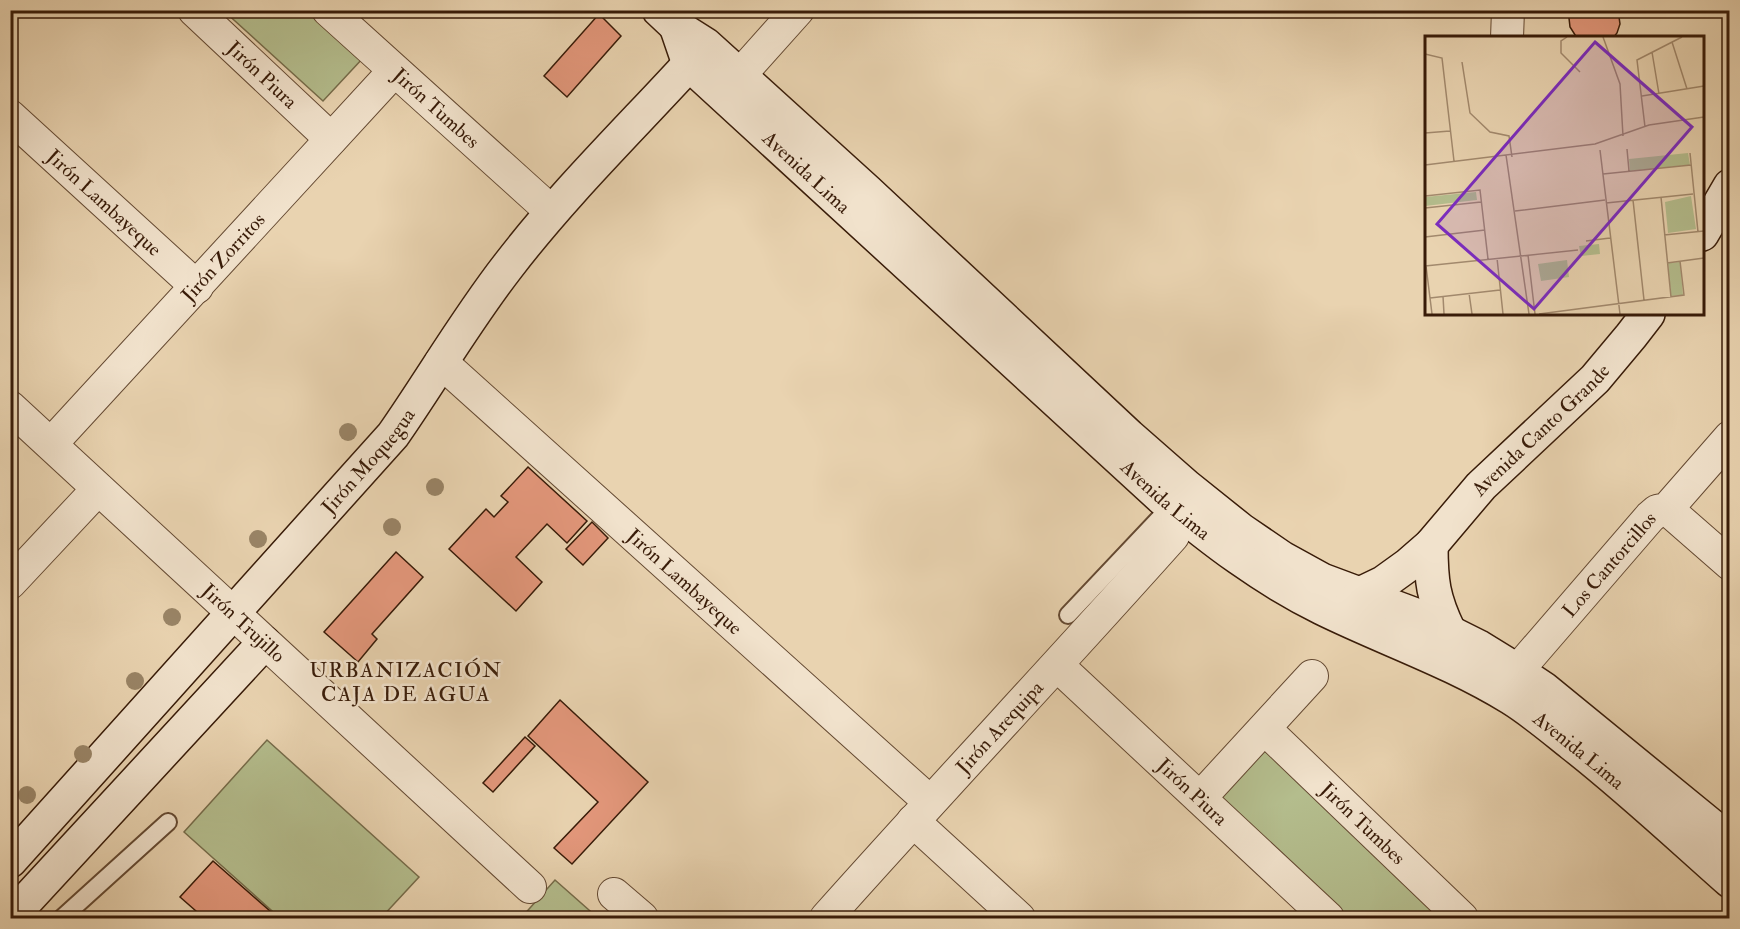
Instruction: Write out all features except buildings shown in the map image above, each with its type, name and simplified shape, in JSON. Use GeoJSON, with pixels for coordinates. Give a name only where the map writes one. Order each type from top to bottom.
{"type":"FeatureCollection","features":[{"type":"Feature","properties":{"kind":"main road","name":"Avenida Lima"},"geometry":{"type":"LineString","coordinates":[[667,18],[698,55],[1172,521],[1273,582],[1322,608],[1516,671],[1544,689],[1730,841]]}},
{"type":"Feature","properties":{"kind":"main road","name":"Jirón Moquegua"},"geometry":{"type":"LineString","coordinates":[[10,861],[234,615],[393,435],[458,335],[508,265],[698,55]]}},
{"type":"Feature","properties":{"kind":"main road","name":"Avenida Lima"},"geometry":{"type":"LineString","coordinates":[[731,85],[867,191],[1129,436],[1241,530],[1282,558],[1322,580],[1405,610],[1494,688],[1538,717],[1605,769],[1730,881]]}},
{"type":"Feature","properties":{"kind":"main road"},"geometry":{"type":"LineString","coordinates":[[1704,231],[1730,186]]}},
{"type":"Feature","properties":{"kind":"main road","name":"Avenida Canto Grande"},"geometry":{"type":"LineString","coordinates":[[1360,594],[1383,583],[1408,566],[1431,545],[1481,486],[1595,379],[1647,315]]}},
{"type":"Feature","properties":{"kind":"main road"},"geometry":{"type":"LineString","coordinates":[[1431,545],[1431,576],[1444,646]]}},
{"type":"Feature","properties":{"kind":"main road"},"geometry":{"type":"LineString","coordinates":[[10,918],[264,644]]}},
{"type":"Feature","properties":{"kind":"street","name":"Jirón Piura"},"geometry":{"type":"LineString","coordinates":[[194,10],[331,139]]}},
{"type":"Feature","properties":{"kind":"street","name":"Jirón Tumbes"},"geometry":{"type":"LineString","coordinates":[[328,10],[543,204]]}},
{"type":"Feature","properties":{"kind":"street"},"geometry":{"type":"LineString","coordinates":[[731,85],[798,10]]}},
{"type":"Feature","properties":{"kind":"street"},"geometry":{"type":"LineString","coordinates":[[1507,36],[1508,10]]}},
{"type":"Feature","properties":{"kind":"street","name":"Jirón Zorritos"},"geometry":{"type":"LineString","coordinates":[[51,444],[394,71]]}},
{"type":"Feature","properties":{"kind":"street","name":"Jirón Lambayeque"},"geometry":{"type":"LineString","coordinates":[[10,116],[196,287]]}},
{"type":"Feature","properties":{"kind":"street","name":"Jirón Lambayeque"},"geometry":{"type":"LineString","coordinates":[[441,362],[481,384],[922,811],[1019,918]]}},
{"type":"Feature","properties":{"kind":"street","name":"Jirón Trujillo"},"geometry":{"type":"LineString","coordinates":[[10,407],[264,644],[530,887]]}},
{"type":"Feature","properties":{"kind":"street","name":"Los Cantorcillos"},"geometry":{"type":"LineString","coordinates":[[1516,671],[1650,517],[1657,511],[1667,509],[1730,437]]}},
{"type":"Feature","properties":{"kind":"street"},"geometry":{"type":"LineString","coordinates":[[10,583],[98,489]]}},
{"type":"Feature","properties":{"kind":"street"},"geometry":{"type":"LineString","coordinates":[[1667,509],[1730,564]]}},
{"type":"Feature","properties":{"kind":"street","name":"Jirón Arequipa"},"geometry":{"type":"LineString","coordinates":[[826,918],[922,811],[1058,666],[1172,521]]}},
{"type":"Feature","properties":{"kind":"street","name":"Jirón Piura"},"geometry":{"type":"LineString","coordinates":[[1058,666],[1328,918]]}},
{"type":"Feature","properties":{"kind":"street"},"geometry":{"type":"LineString","coordinates":[[1200,798],[1312,676]]}},
{"type":"Feature","properties":{"kind":"street","name":"Jirón Tumbes"},"geometry":{"type":"LineString","coordinates":[[1265,729],[1462,918]]}},
{"type":"Feature","properties":{"kind":"street"},"geometry":{"type":"LineString","coordinates":[[614,894],[642,918]]}},
{"type":"Feature","properties":{"kind":"lane"},"geometry":{"type":"LineString","coordinates":[[1068,615],[1172,521]]}},
{"type":"Feature","properties":{"kind":"lane"},"geometry":{"type":"LineString","coordinates":[[62,918],[168,822]]}},
{"type":"Feature","properties":{"kind":"green space"},"geometry":{"type":"Polygon","coordinates":[[[224,11],[312,11],[363,58],[323,101],[224,11]]]}},
{"type":"Feature","properties":{"kind":"green space"},"geometry":{"type":"Polygon","coordinates":[[[1266,735],[1460,918],[1336,918],[1207,798],[1266,735]]]}},
{"type":"Feature","properties":{"kind":"green space"},"geometry":{"type":"Polygon","coordinates":[[[267,740],[419,877],[381,918],[280,918],[184,832],[267,740]]]}},
{"type":"Feature","properties":{"kind":"green space"},"geometry":{"type":"Polygon","coordinates":[[[555,880],[598,918],[521,918],[555,880]]]}},
{"type":"Feature","properties":{"kind":"district","name":"URBANIZACIÓN CAJA DE AGUA"},"geometry":{"type":"Point","coordinates":[406,682]}}]}
